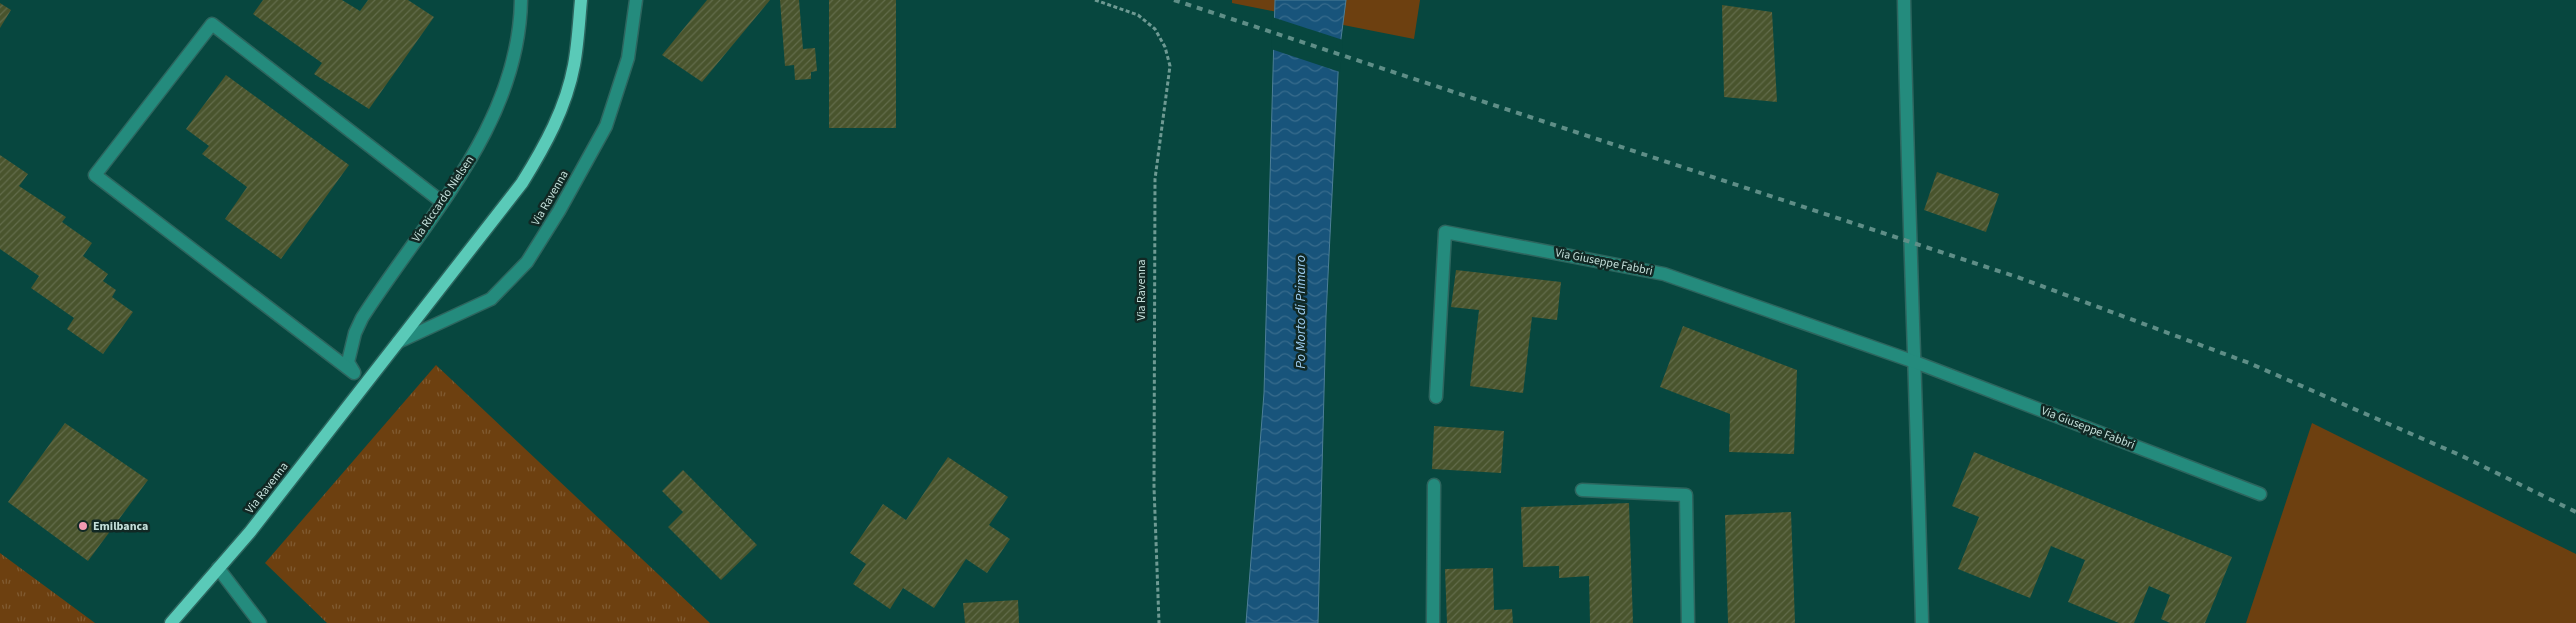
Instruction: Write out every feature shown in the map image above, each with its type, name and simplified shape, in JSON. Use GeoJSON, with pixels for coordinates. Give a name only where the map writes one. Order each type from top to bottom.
{"type":"FeatureCollection","features":[{"type":"Feature","properties":{"kind":"main road","name":"Via Ravenna"},"geometry":{"type":"LineString","coordinates":[[171,623],[250,532],[522,183],[543,149],[562,110],[574,65],[581,0]]}},
{"type":"Feature","properties":{"kind":"street","name":"Via Riccardo Nielsen"},"geometry":{"type":"LineString","coordinates":[[354,373],[348,362],[355,333],[362,318],[442,202],[490,125],[505,91],[515,54],[521,0]]}},
{"type":"Feature","properties":{"kind":"street","name":"Via Ravenna"},"geometry":{"type":"LineString","coordinates":[[398,342],[491,299],[527,262],[606,126],[628,58],[636,0]]}},
{"type":"Feature","properties":{"kind":"street"},"geometry":{"type":"LineString","coordinates":[[1904,0],[1908,240],[1915,362],[1922,623]]}},
{"type":"Feature","properties":{"kind":"street"},"geometry":{"type":"LineString","coordinates":[[366,382],[95,175],[212,24],[442,202]]}},
{"type":"Feature","properties":{"kind":"street","name":"Via Giuseppe Fabbri"},"geometry":{"type":"LineString","coordinates":[[1436,397],[1446,232],[1664,274],[1915,362],[2260,494]]}},
{"type":"Feature","properties":{"kind":"street"},"geometry":{"type":"LineString","coordinates":[[1433,623],[1434,485]]}},
{"type":"Feature","properties":{"kind":"street"},"geometry":{"type":"LineString","coordinates":[[1582,490],[1686,495],[1688,623]]}},
{"type":"Feature","properties":{"kind":"street"},"geometry":{"type":"LineString","coordinates":[[218,568],[260,623]]}},
{"type":"Feature","properties":{"kind":"path","name":"Via Ravenna"},"geometry":{"type":"LineString","coordinates":[[1095,0],[1138,15],[1155,30],[1165,47],[1170,66],[1155,179],[1154,487],[1159,623]]}},
{"type":"Feature","properties":{"kind":"green space"},"geometry":{"type":"Polygon","coordinates":[[[1232,0],[1420,0],[1414,39],[1232,3],[1232,0]]]}},
{"type":"Feature","properties":{"kind":"green space"},"geometry":{"type":"Polygon","coordinates":[[[436,365],[710,623],[327,623],[265,563],[436,365]]]}},
{"type":"Feature","properties":{"kind":"green space"},"geometry":{"type":"Polygon","coordinates":[[[2312,423],[2576,554],[2576,623],[2246,623],[2312,423]]]}},
{"type":"Feature","properties":{"kind":"green space"},"geometry":{"type":"Polygon","coordinates":[[[0,553],[95,623],[0,623],[0,553]]]}},
{"type":"Feature","properties":{"kind":"water","name":"Po Morto di Primaro"},"geometry":{"type":"Polygon","coordinates":[[[1275,0],[1346,0],[1339,54],[1326,316],[1318,623],[1246,623],[1264,393],[1275,0]]]}},
{"type":"Feature","properties":{"kind":"pier"},"geometry":{"type":"Polygon","coordinates":[[[1272,17],[1343,40],[1340,72],[1271,49],[1272,17]]]}},
{"type":"Feature","properties":{"kind":"building"},"geometry":{"type":"Polygon","coordinates":[[[263,0],[342,0],[360,11],[368,0],[408,0],[434,17],[369,109],[314,74],[322,63],[253,14],[263,0]]]}},
{"type":"Feature","properties":{"kind":"building"},"geometry":{"type":"Polygon","coordinates":[[[707,0],[770,0],[702,82],[662,55],[707,0]]]}},
{"type":"Feature","properties":{"kind":"building"},"geometry":{"type":"Polygon","coordinates":[[[780,0],[799,0],[803,49],[815,48],[817,71],[811,72],[811,79],[795,80],[794,65],[785,66],[780,0]]]}},
{"type":"Feature","properties":{"kind":"building"},"geometry":{"type":"Polygon","coordinates":[[[829,0],[896,0],[896,128],[829,128],[829,0]]]}},
{"type":"Feature","properties":{"kind":"building"},"geometry":{"type":"Polygon","coordinates":[[[0,3],[11,10],[0,28],[0,3]]]}},
{"type":"Feature","properties":{"kind":"building"},"geometry":{"type":"Polygon","coordinates":[[[1722,5],[1772,12],[1777,102],[1724,97],[1722,5]]]}},
{"type":"Feature","properties":{"kind":"building"},"geometry":{"type":"Polygon","coordinates":[[[226,75],[349,165],[281,259],[225,219],[247,187],[202,154],[209,146],[186,129],[226,75]]]}},
{"type":"Feature","properties":{"kind":"building"},"geometry":{"type":"Polygon","coordinates":[[[0,155],[28,174],[19,186],[66,217],[62,222],[92,243],[83,256],[108,274],[103,281],[116,290],[112,297],[133,312],[103,354],[67,329],[74,318],[31,288],[39,276],[0,249],[0,155]]]}},
{"type":"Feature","properties":{"kind":"building"},"geometry":{"type":"Polygon","coordinates":[[[1937,172],[1999,194],[1986,232],[1924,210],[1937,172]]]}},
{"type":"Feature","properties":{"kind":"building"},"geometry":{"type":"Polygon","coordinates":[[[1456,270],[1561,282],[1557,320],[1532,317],[1523,393],[1470,386],[1479,310],[1451,307],[1456,270]]]}},
{"type":"Feature","properties":{"kind":"building"},"geometry":{"type":"Polygon","coordinates":[[[1683,326],[1797,370],[1794,454],[1729,452],[1730,414],[1660,387],[1683,326]]]}},
{"type":"Feature","properties":{"kind":"building"},"geometry":{"type":"Polygon","coordinates":[[[65,423],[148,480],[88,561],[8,502],[65,423]]]}},
{"type":"Feature","properties":{"kind":"building"},"geometry":{"type":"Polygon","coordinates":[[[1434,426],[1504,431],[1501,473],[1432,469],[1434,426]]]}},
{"type":"Feature","properties":{"kind":"building"},"geometry":{"type":"Polygon","coordinates":[[[1974,452],[2232,557],[2205,623],[2170,623],[2161,619],[2170,595],[2149,586],[2134,623],[2119,623],[2068,602],[2085,560],[2051,546],[2030,598],[1958,569],[1979,517],[1952,506],[1974,452]]]}},
{"type":"Feature","properties":{"kind":"building"},"geometry":{"type":"Polygon","coordinates":[[[948,457],[1008,497],[989,525],[1010,539],[987,573],[966,559],[934,608],[903,588],[890,609],[853,584],[866,564],[850,553],[883,504],[906,520],[948,457]]]}},
{"type":"Feature","properties":{"kind":"building"},"geometry":{"type":"Polygon","coordinates":[[[683,470],[757,545],[721,580],[668,527],[683,512],[662,491],[683,470]]]}},
{"type":"Feature","properties":{"kind":"building"},"geometry":{"type":"Polygon","coordinates":[[[1629,503],[1633,623],[1590,623],[1589,576],[1559,578],[1559,566],[1523,567],[1521,507],[1629,503]]]}},
{"type":"Feature","properties":{"kind":"building"},"geometry":{"type":"Polygon","coordinates":[[[1791,512],[1795,623],[1728,623],[1725,515],[1791,512]]]}},
{"type":"Feature","properties":{"kind":"building"},"geometry":{"type":"Polygon","coordinates":[[[1493,568],[1494,610],[1512,609],[1513,623],[1447,623],[1445,569],[1493,568]]]}},
{"type":"Feature","properties":{"kind":"building"},"geometry":{"type":"Polygon","coordinates":[[[1018,600],[1019,623],[965,623],[963,603],[1018,600]]]}},
{"type":"Feature","properties":{"kind":"railway"},"geometry":{"type":"LineString","coordinates":[[1174,0],[2020,278],[2249,363],[2462,456],[2576,512]]}},
{"type":"Feature","properties":{"kind":"place","name":"Emilbanca"},"geometry":{"type":"Point","coordinates":[83,526]}}]}
